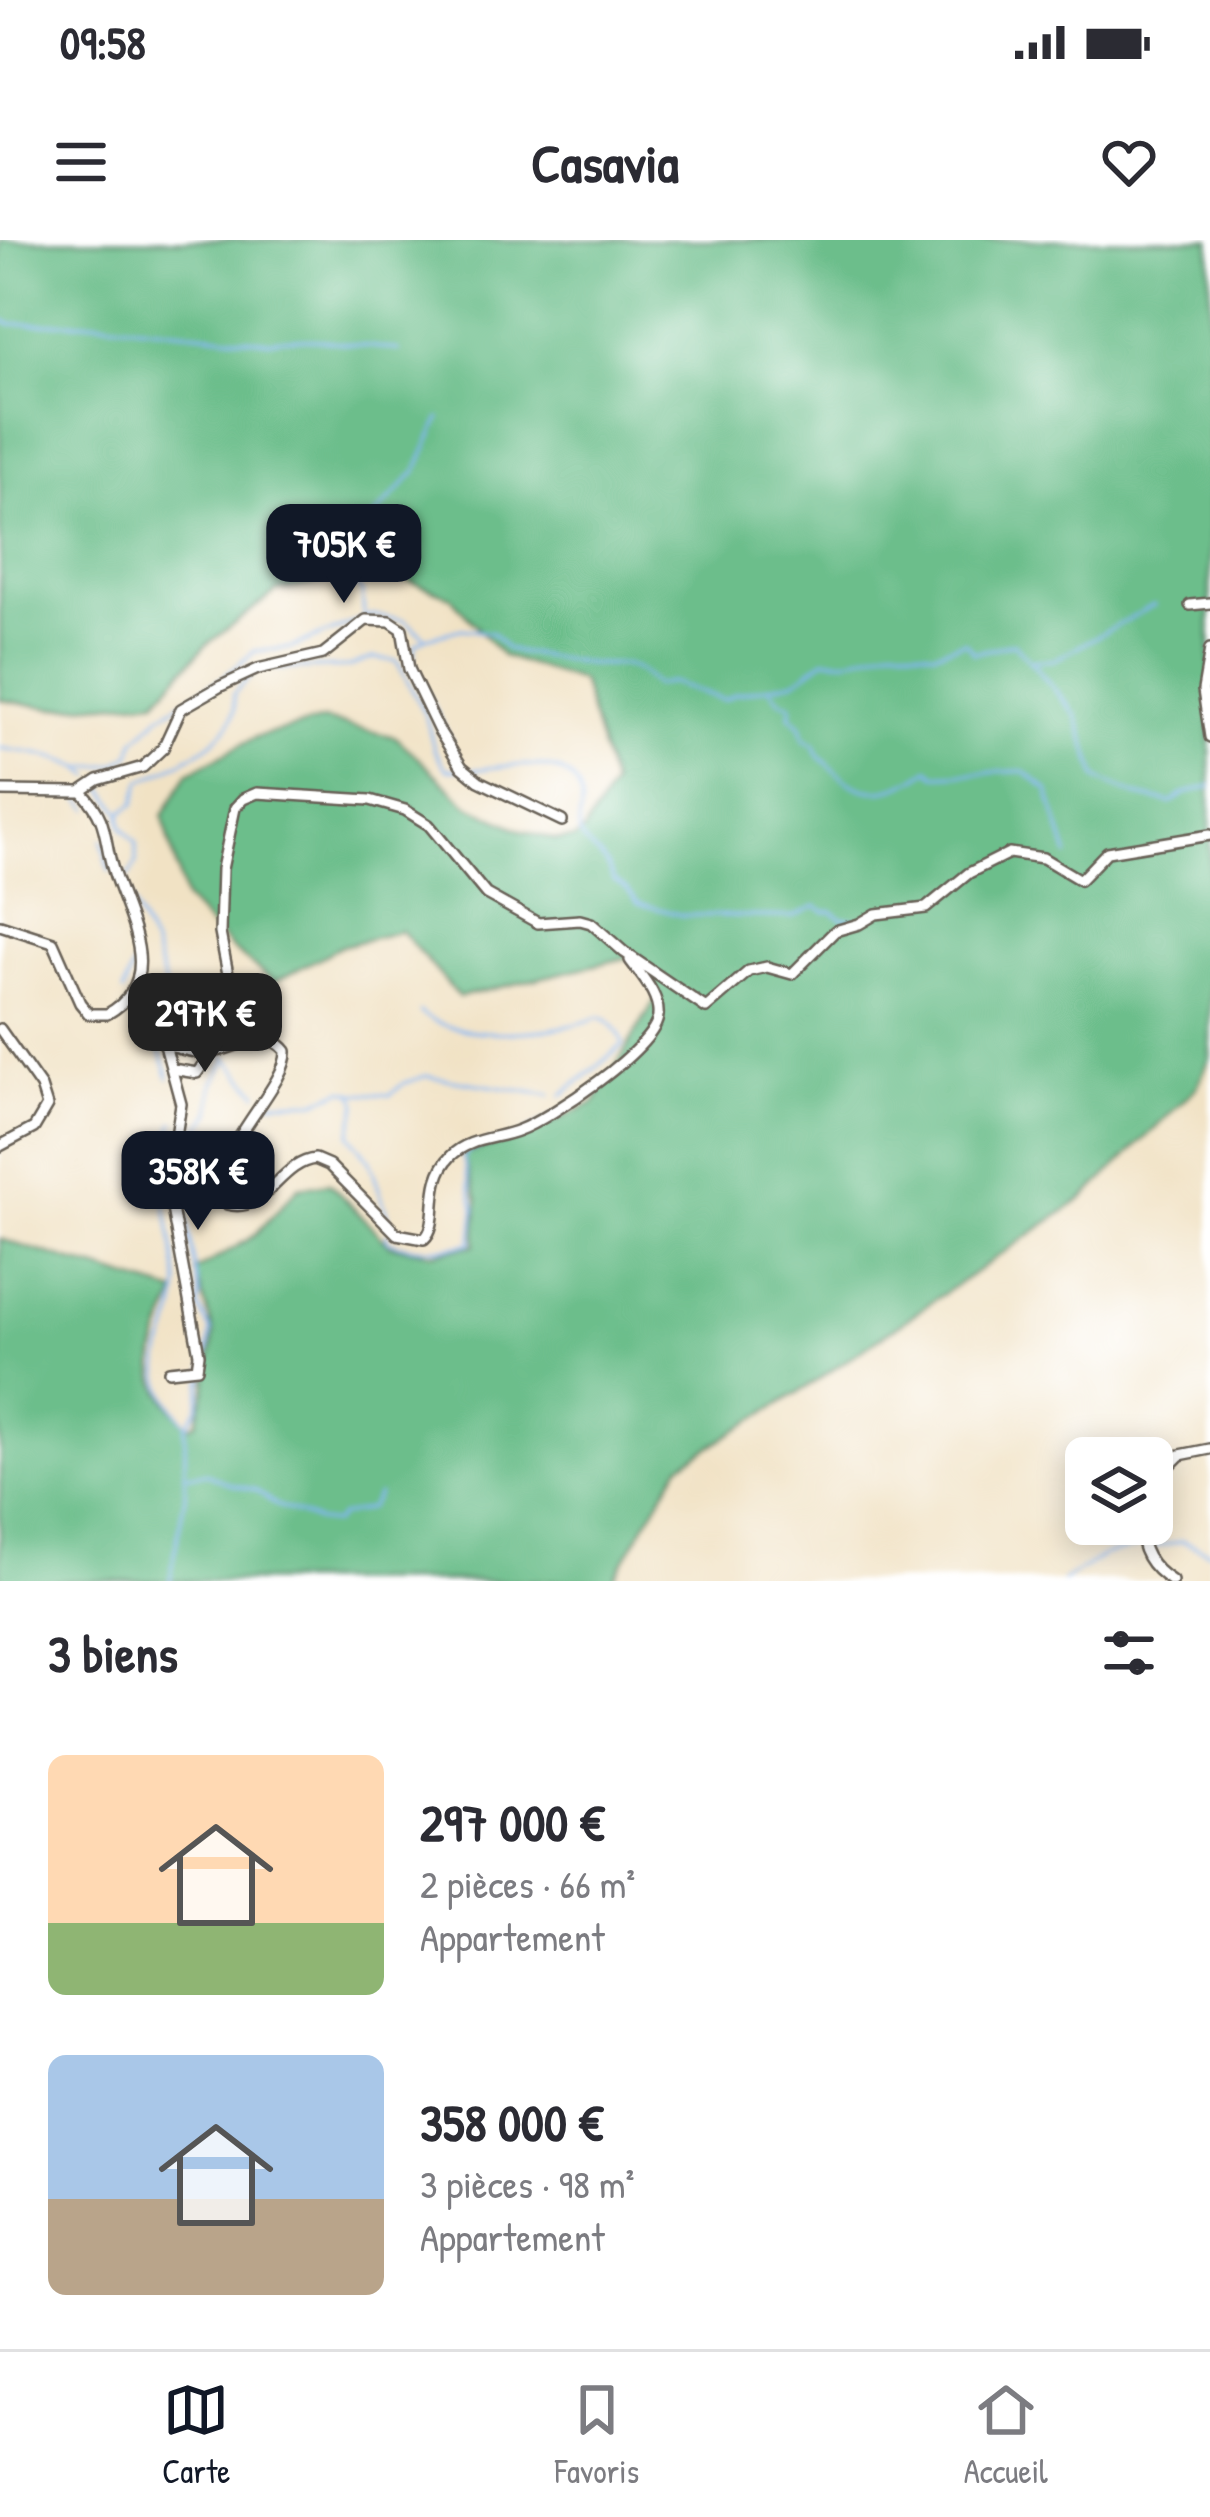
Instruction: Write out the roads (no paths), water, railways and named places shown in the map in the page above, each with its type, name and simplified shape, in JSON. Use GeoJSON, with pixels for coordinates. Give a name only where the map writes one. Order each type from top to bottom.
{"type":"FeatureCollection","features":[{"type":"Feature","properties":{"kind":"street"},"geometry":{"type":"LineString","coordinates":[[1190,605],[1210,603]]}},
{"type":"Feature","properties":{"kind":"street"},"geometry":{"type":"LineString","coordinates":[[0,791],[82,792],[94,782],[140,769],[155,758],[179,712],[191,702],[253,671],[320,656],[357,625],[376,619],[402,629],[407,665],[444,741],[462,766],[484,784],[562,821]]}},
{"type":"Feature","properties":{"kind":"street"},"geometry":{"type":"LineString","coordinates":[[1210,649],[1203,690],[1210,737]]}},
{"type":"Feature","properties":{"kind":"street"},"geometry":{"type":"LineString","coordinates":[[82,792],[104,823],[114,876],[139,945],[138,976],[165,1045],[181,1108],[168,1187],[199,1354],[197,1368],[170,1371]]}},
{"type":"Feature","properties":{"kind":"street"},"geometry":{"type":"LineString","coordinates":[[241,1041],[221,945],[221,882],[235,808],[253,794],[370,800],[405,810],[429,825],[486,894],[538,923],[591,923],[624,952],[706,1008],[749,971],[767,967],[792,974],[839,928],[877,914],[921,910],[969,873],[1004,855],[1031,854],[1080,880],[1107,852],[1210,835]]}},
{"type":"Feature","properties":{"kind":"street"},"geometry":{"type":"LineString","coordinates":[[0,925],[53,942],[80,1003],[91,1015],[113,1011],[138,976]]}},
{"type":"Feature","properties":{"kind":"street"},"geometry":{"type":"LineString","coordinates":[[165,1045],[212,1052],[241,1041],[276,1042],[284,1047],[287,1059],[256,1106],[225,1169],[221,1192],[225,1202],[240,1207],[254,1203],[292,1168],[315,1159],[328,1165],[398,1234],[424,1239],[431,1231],[434,1185],[452,1155],[464,1146],[532,1124],[632,1054],[655,1028],[655,997],[624,952]]}},
{"type":"Feature","properties":{"kind":"street"},"geometry":{"type":"LineString","coordinates":[[0,1029],[41,1087],[47,1106],[34,1129],[0,1146]]}},
{"type":"Feature","properties":{"kind":"street"},"geometry":{"type":"LineString","coordinates":[[172,1069],[197,1073],[212,1052]]}},
{"type":"Feature","properties":{"kind":"street"},"geometry":{"type":"LineString","coordinates":[[1173,1462],[1180,1455],[1210,1449]]}},
{"type":"Feature","properties":{"kind":"street"},"geometry":{"type":"LineString","coordinates":[[1142,1545],[1172,1581]]}},
{"type":"Feature","properties":{"kind":"waterway"},"geometry":{"type":"LineString","coordinates":[[0,319],[12,324],[101,322],[399,350]]}},
{"type":"Feature","properties":{"kind":"waterway"},"geometry":{"type":"LineString","coordinates":[[364,616],[362,592],[356,585],[360,549],[375,516],[416,471],[440,418]]}},
{"type":"Feature","properties":{"kind":"waterway"},"geometry":{"type":"LineString","coordinates":[[82,768],[116,764],[131,754],[135,740],[161,715],[224,677],[255,651],[291,648],[372,615],[405,620],[426,638],[462,629],[492,633],[506,649],[629,666],[655,685],[671,682],[724,700],[795,681],[825,659],[846,660],[894,646],[934,652],[965,642],[974,653],[1014,643],[1030,661],[1054,660],[1154,605]]}},
{"type":"Feature","properties":{"kind":"waterway"},"geometry":{"type":"LineString","coordinates":[[412,661],[416,644],[424,640]]}},
{"type":"Feature","properties":{"kind":"waterway"},"geometry":{"type":"LineString","coordinates":[[277,669],[348,667],[373,658],[397,661],[426,717],[434,749],[446,769],[458,770]]}},
{"type":"Feature","properties":{"kind":"waterway"},"geometry":{"type":"LineString","coordinates":[[1030,661],[1077,716],[1097,778],[1135,795],[1171,803],[1210,786]]}},
{"type":"Feature","properties":{"kind":"waterway"},"geometry":{"type":"LineString","coordinates":[[121,813],[135,803],[141,781],[195,754],[220,734],[234,712],[234,693],[251,676]]}},
{"type":"Feature","properties":{"kind":"waterway"},"geometry":{"type":"LineString","coordinates":[[420,680],[451,741]]}},
{"type":"Feature","properties":{"kind":"waterway"},"geometry":{"type":"LineString","coordinates":[[770,688],[792,705],[790,715],[801,726],[804,739],[856,786],[892,788],[929,769],[936,775],[1023,771],[1048,790],[1068,855]]}},
{"type":"Feature","properties":{"kind":"waterway"},"geometry":{"type":"LineString","coordinates":[[0,748],[61,760],[92,776]]}},
{"type":"Feature","properties":{"kind":"waterway"},"geometry":{"type":"LineString","coordinates":[[473,770],[537,766],[566,774],[581,798],[580,835],[605,863],[613,880],[638,903],[681,915],[792,917],[816,906],[855,919]]}},
{"type":"Feature","properties":{"kind":"waterway"},"geometry":{"type":"LineString","coordinates":[[90,792],[101,785],[121,813],[122,827],[136,842],[136,864],[128,877]]}},
{"type":"Feature","properties":{"kind":"waterway"},"geometry":{"type":"LineString","coordinates":[[80,799],[90,809]]}},
{"type":"Feature","properties":{"kind":"waterway"},"geometry":{"type":"LineString","coordinates":[[102,840],[109,871]]}},
{"type":"Feature","properties":{"kind":"waterway"},"geometry":{"type":"LineString","coordinates":[[123,884],[154,948],[173,1014],[189,1021],[210,1016],[225,1031],[224,1043]]}},
{"type":"Feature","properties":{"kind":"waterway"},"geometry":{"type":"LineString","coordinates":[[123,992],[135,960]]}},
{"type":"Feature","properties":{"kind":"waterway"},"geometry":{"type":"LineString","coordinates":[[136,992],[169,1078]]}},
{"type":"Feature","properties":{"kind":"waterway"},"geometry":{"type":"LineString","coordinates":[[420,1012],[436,1022],[481,1032],[559,1028],[598,1017],[607,1021],[623,1045],[561,1096]]}},
{"type":"Feature","properties":{"kind":"waterway"},"geometry":{"type":"LineString","coordinates":[[224,1055],[258,1093]]}},
{"type":"Feature","properties":{"kind":"waterway"},"geometry":{"type":"LineString","coordinates":[[170,1581],[185,1495],[185,1428],[198,1407],[211,1331],[198,1306],[183,1195],[185,1152],[211,1112],[213,1084],[226,1061]]}},
{"type":"Feature","properties":{"kind":"waterway"},"geometry":{"type":"LineString","coordinates":[[356,1093],[390,1095],[404,1083],[426,1076],[550,1095]]}},
{"type":"Feature","properties":{"kind":"waterway"},"geometry":{"type":"LineString","coordinates":[[267,1102],[316,1101],[343,1090],[353,1092],[358,1103],[350,1135],[370,1161],[388,1217]]}},
{"type":"Feature","properties":{"kind":"waterway"},"geometry":{"type":"LineString","coordinates":[[525,1132],[559,1114]]}},
{"type":"Feature","properties":{"kind":"waterway"},"geometry":{"type":"LineString","coordinates":[[163,1154],[174,1122]]}},
{"type":"Feature","properties":{"kind":"waterway"},"geometry":{"type":"LineString","coordinates":[[387,1233],[387,1240],[418,1248],[471,1243],[475,1209],[463,1157],[493,1142]]}},
{"type":"Feature","properties":{"kind":"waterway"},"geometry":{"type":"LineString","coordinates":[[159,1163],[179,1284],[159,1368],[170,1401],[185,1422]]}},
{"type":"Feature","properties":{"kind":"waterway"},"geometry":{"type":"LineString","coordinates":[[186,1475],[206,1473],[256,1490],[276,1505],[334,1523],[340,1516],[370,1508],[378,1494]]}},
{"type":"Feature","properties":{"kind":"waterway"},"geometry":{"type":"LineString","coordinates":[[1150,1548],[1182,1541],[1210,1552]]}},
{"type":"Feature","properties":{"kind":"waterway"},"geometry":{"type":"LineString","coordinates":[[1063,1581],[1105,1555],[1137,1547]]}}]}
